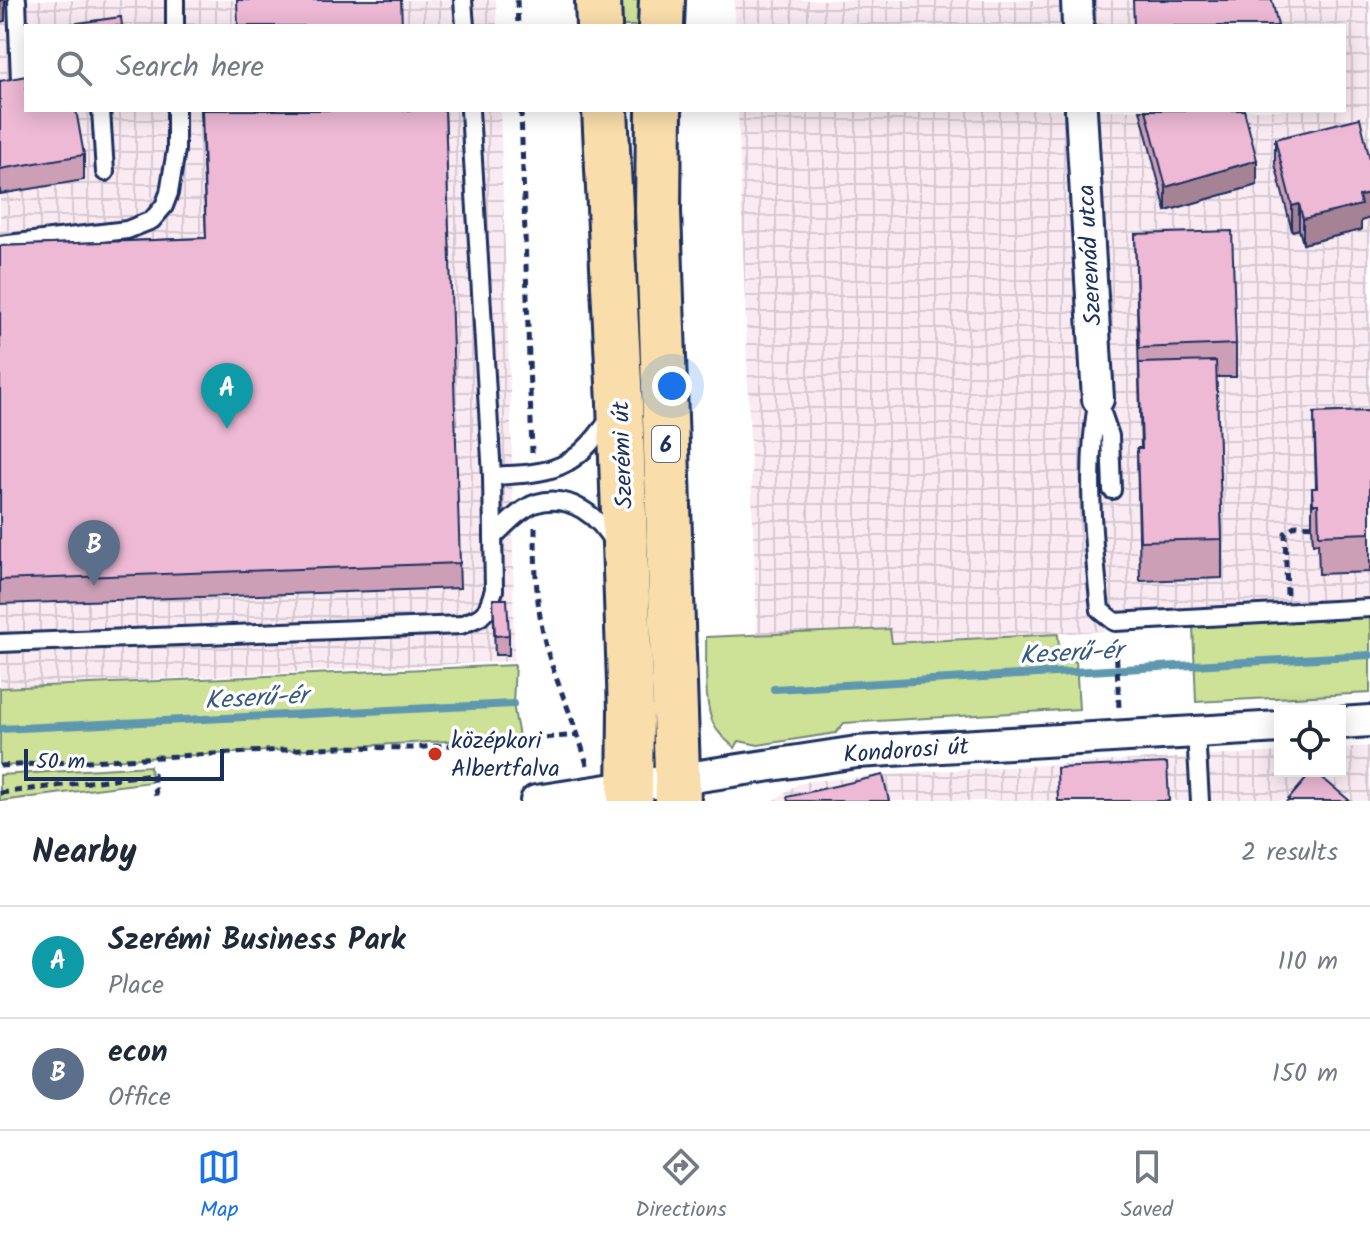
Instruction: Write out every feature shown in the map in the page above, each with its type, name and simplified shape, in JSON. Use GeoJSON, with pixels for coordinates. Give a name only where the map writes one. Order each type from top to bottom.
{"type":"FeatureCollection","features":[{"type":"Feature","properties":{"kind":"main road"},"geometry":{"type":"LineString","coordinates":[[598,0],[599,24]]}},
{"type":"Feature","properties":{"kind":"main road"},"geometry":{"type":"LineString","coordinates":[[661,24],[662,0]]}},
{"type":"Feature","properties":{"kind":"main road","name":"Szerémi út"},"geometry":{"type":"LineString","coordinates":[[605,112],[620,403],[631,794]]}},
{"type":"Feature","properties":{"kind":"main road","name":"Szerémi út"},"geometry":{"type":"LineString","coordinates":[[659,112],[658,211],[678,790]]}},
{"type":"Feature","properties":{"kind":"street","name":"Szerenád utca"},"geometry":{"type":"LineString","coordinates":[[1081,112],[1098,399]]}},
{"type":"Feature","properties":{"kind":"street"},"geometry":{"type":"LineString","coordinates":[[1346,723],[1370,721]]}},
{"type":"Feature","properties":{"kind":"street","name":"Kondorosi út"},"geometry":{"type":"LineString","coordinates":[[536,801],[678,790],[857,752],[1274,727]]}},
{"type":"Feature","properties":{"kind":"lane"},"geometry":{"type":"LineString","coordinates":[[0,85],[23,81],[17,0]]}},
{"type":"Feature","properties":{"kind":"lane"},"geometry":{"type":"LineString","coordinates":[[175,0],[175,24]]}},
{"type":"Feature","properties":{"kind":"lane"},"geometry":{"type":"LineString","coordinates":[[463,0],[465,24]]}},
{"type":"Feature","properties":{"kind":"lane"},"geometry":{"type":"LineString","coordinates":[[101,112],[105,172]]}},
{"type":"Feature","properties":{"kind":"lane"},"geometry":{"type":"LineString","coordinates":[[0,245],[127,230],[152,220],[164,206],[172,180],[176,112]]}},
{"type":"Feature","properties":{"kind":"lane"},"geometry":{"type":"LineString","coordinates":[[0,643],[461,625],[480,617],[491,602],[494,590],[492,476],[470,112]]}},
{"type":"Feature","properties":{"kind":"lane"},"geometry":{"type":"LineString","coordinates":[[1098,399],[1110,436],[1112,490]]}},
{"type":"Feature","properties":{"kind":"lane"},"geometry":{"type":"LineString","coordinates":[[1098,399],[1090,438],[1094,549],[1100,610],[1115,622],[1370,608]]}},
{"type":"Feature","properties":{"kind":"lane"},"geometry":{"type":"LineString","coordinates":[[492,476],[546,473],[570,462],[591,445],[620,403]]}},
{"type":"Feature","properties":{"kind":"lane"},"geometry":{"type":"LineString","coordinates":[[493,537],[535,504],[566,502],[592,515],[607,531],[626,566]]}},
{"type":"Feature","properties":{"kind":"lane"},"geometry":{"type":"LineString","coordinates":[[1196,733],[1200,801]]}},
{"type":"Feature","properties":{"kind":"path"},"geometry":{"type":"LineString","coordinates":[[517,0],[518,24]]}},
{"type":"Feature","properties":{"kind":"path"},"geometry":{"type":"LineString","coordinates":[[521,112],[533,475]]}},
{"type":"Feature","properties":{"kind":"path"},"geometry":{"type":"LineString","coordinates":[[535,504],[536,594],[548,652],[580,735],[588,771]]}},
{"type":"Feature","properties":{"kind":"path"},"geometry":{"type":"LineString","coordinates":[[1287,612],[1285,533],[1296,525],[1317,526]]}},
{"type":"Feature","properties":{"kind":"path"},"geometry":{"type":"LineString","coordinates":[[1115,622],[1118,706]]}},
{"type":"Feature","properties":{"kind":"path"},"geometry":{"type":"LineString","coordinates":[[0,766],[338,747],[412,748],[580,735]]}},
{"type":"Feature","properties":{"kind":"path"},"geometry":{"type":"LineString","coordinates":[[0,793],[153,774],[157,801]]}},
{"type":"Feature","properties":{"kind":"shaded area"},"geometry":{"type":"Polygon","coordinates":[[[0,0],[496,0],[497,24],[24,24],[24,112],[500,112],[512,446],[514,661],[0,687],[0,0]]]}},
{"type":"Feature","properties":{"kind":"shaded area"},"geometry":{"type":"Polygon","coordinates":[[[734,0],[1370,0],[1370,616],[892,643],[889,629],[757,635],[738,112],[1346,112],[1346,24],[735,24],[734,0]]]}},
{"type":"Feature","properties":{"kind":"shaded area"},"geometry":{"type":"Polygon","coordinates":[[[1370,746],[1370,801],[773,801],[796,785],[811,781],[1274,752],[1274,777],[1346,777],[1346,748],[1370,746]]]}},
{"type":"Feature","properties":{"kind":"green space"},"geometry":{"type":"Polygon","coordinates":[[[616,0],[646,0],[645,24],[620,24],[616,0]]]}},
{"type":"Feature","properties":{"kind":"green space"},"geometry":{"type":"Polygon","coordinates":[[[1370,616],[1370,693],[1196,702],[1193,626],[1370,616]]]}},
{"type":"Feature","properties":{"kind":"green space"},"geometry":{"type":"Polygon","coordinates":[[[890,629],[892,643],[1058,634],[1060,662],[1076,661],[1079,709],[844,723],[836,733],[758,745],[739,741],[735,748],[714,725],[707,695],[706,637],[890,629]]]}},
{"type":"Feature","properties":{"kind":"green space"},"geometry":{"type":"Polygon","coordinates":[[[515,665],[513,704],[519,737],[0,766],[0,688],[515,665]]]}},
{"type":"Feature","properties":{"kind":"green space"},"geometry":{"type":"Polygon","coordinates":[[[150,766],[151,782],[0,801],[0,775],[150,766]]]}},
{"type":"Feature","properties":{"kind":"building"},"geometry":{"type":"Polygon","coordinates":[[[237,0],[401,0],[402,24],[238,24],[237,0]]]}},
{"type":"Feature","properties":{"kind":"building"},"geometry":{"type":"Polygon","coordinates":[[[1133,0],[1272,0],[1278,24],[1134,24],[1133,0]]]}},
{"type":"Feature","properties":{"kind":"building"},"geometry":{"type":"Polygon","coordinates":[[[121,17],[122,24],[70,24],[121,17]]]}},
{"type":"Feature","properties":{"kind":"building"},"geometry":{"type":"Polygon","coordinates":[[[24,76],[24,112],[76,112],[84,155],[0,169],[0,81],[24,76]]]}},
{"type":"Feature","properties":{"kind":"building"},"geometry":{"type":"Polygon","coordinates":[[[202,112],[445,112],[460,563],[0,580],[0,246],[206,238],[202,112]]]}},
{"type":"Feature","properties":{"kind":"building"},"geometry":{"type":"Polygon","coordinates":[[[1147,112],[1245,112],[1257,160],[1166,187],[1147,112]]]}},
{"type":"Feature","properties":{"kind":"building"},"geometry":{"type":"Polygon","coordinates":[[[1360,118],[1370,160],[1370,194],[1359,196],[1361,205],[1303,219],[1299,204],[1292,206],[1275,139],[1360,118]]]}},
{"type":"Feature","properties":{"kind":"building"},"geometry":{"type":"Polygon","coordinates":[[[1232,231],[1236,344],[1139,348],[1135,234],[1232,231]]]}},
{"type":"Feature","properties":{"kind":"building"},"geometry":{"type":"Polygon","coordinates":[[[1216,361],[1222,539],[1140,541],[1137,448],[1142,448],[1139,363],[1216,361]]]}},
{"type":"Feature","properties":{"kind":"building"},"geometry":{"type":"Polygon","coordinates":[[[1370,411],[1370,533],[1319,535],[1318,504],[1313,504],[1312,488],[1317,488],[1314,413],[1370,411]]]}},
{"type":"Feature","properties":{"kind":"building"},"geometry":{"type":"Polygon","coordinates":[[[493,599],[507,599],[509,635],[495,636],[493,599]]]}},
{"type":"Feature","properties":{"kind":"building"},"geometry":{"type":"Polygon","coordinates":[[[1167,763],[1169,801],[1058,801],[1057,768],[1167,763]]]}},
{"type":"Feature","properties":{"kind":"building"},"geometry":{"type":"Polygon","coordinates":[[[883,775],[889,801],[788,801],[787,797],[883,775]]]}},
{"type":"Feature","properties":{"kind":"building"},"geometry":{"type":"Polygon","coordinates":[[[1308,777],[1321,777],[1350,801],[1287,801],[1308,777]]]}},
{"type":"Feature","properties":{"kind":"waterway","name":"Keserű-ér"},"geometry":{"type":"LineString","coordinates":[[774,689],[1370,655]]}},
{"type":"Feature","properties":{"kind":"waterway","name":"Keserű-ér"},"geometry":{"type":"LineString","coordinates":[[0,729],[513,704]]}},
{"type":"Feature","properties":{"kind":"place","name":"Szerémi Business Park"},"geometry":{"type":"Point","coordinates":[227,429]}},
{"type":"Feature","properties":{"kind":"place","name":"econ"},"geometry":{"type":"Point","coordinates":[94,586]}},
{"type":"Feature","properties":{"kind":"place","name":"középkori Albertfalva"},"geometry":{"type":"Point","coordinates":[435,754]}}]}
